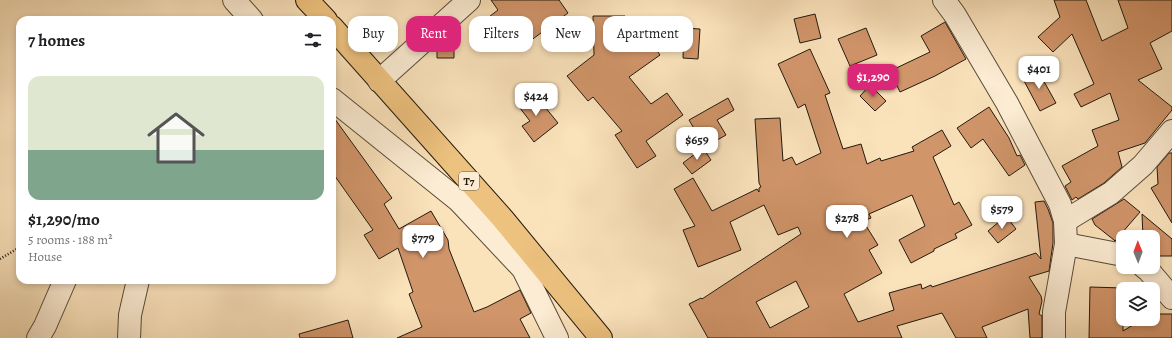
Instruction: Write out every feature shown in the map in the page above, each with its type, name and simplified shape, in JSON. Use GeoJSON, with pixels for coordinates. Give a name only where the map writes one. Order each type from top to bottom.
{"type":"FeatureCollection","features":[{"type":"Feature","properties":{"kind":"highway"},"geometry":{"type":"LineString","coordinates":[[307,0],[322,16]]}},
{"type":"Feature","properties":{"kind":"highway","name":"T7"},"geometry":{"type":"LineString","coordinates":[[336,32],[503,219],[601,338]]}},
{"type":"Feature","properties":{"kind":"street"},"geometry":{"type":"LineString","coordinates":[[234,0],[248,16]]}},
{"type":"Feature","properties":{"kind":"street"},"geometry":{"type":"LineString","coordinates":[[379,81],[469,0]]}},
{"type":"Feature","properties":{"kind":"street"},"geometry":{"type":"LineString","coordinates":[[944,0],[955,14],[1007,104],[1060,204],[1065,221],[1066,244],[1054,312],[1054,338]]}},
{"type":"Feature","properties":{"kind":"street"},"geometry":{"type":"LineString","coordinates":[[336,102],[459,201],[518,263],[523,269],[557,338]]}},
{"type":"Feature","properties":{"kind":"street"},"geometry":{"type":"LineString","coordinates":[[1065,221],[1111,193],[1143,165],[1172,131]]}},
{"type":"Feature","properties":{"kind":"street"},"geometry":{"type":"LineString","coordinates":[[1066,244],[1116,253]]}},
{"type":"Feature","properties":{"kind":"street"},"geometry":{"type":"LineString","coordinates":[[1152,274],[1172,298]]}},
{"type":"Feature","properties":{"kind":"street"},"geometry":{"type":"LineString","coordinates":[[38,338],[45,326],[63,284]]}},
{"type":"Feature","properties":{"kind":"street"},"geometry":{"type":"LineString","coordinates":[[130,338],[130,315],[137,284]]}},
{"type":"Feature","properties":{"kind":"path"},"geometry":{"type":"LineString","coordinates":[[0,259],[16,249]]}},
{"type":"Feature","properties":{"kind":"building"},"geometry":{"type":"Polygon","coordinates":[[[491,0],[559,0],[568,13],[564,16],[541,16],[541,33],[533,39],[533,16],[490,16],[498,10],[491,0]]]}},
{"type":"Feature","properties":{"kind":"building"},"geometry":{"type":"Polygon","coordinates":[[[1054,0],[1086,0],[1102,41],[1128,28],[1118,0],[1172,0],[1172,31],[1150,43],[1162,69],[1138,80],[1172,107],[1172,110],[1145,143],[1118,152],[1122,167],[1104,183],[1078,199],[1076,197],[1072,200],[1065,186],[1071,182],[1062,166],[1098,146],[1092,130],[1119,120],[1110,93],[1081,107],[1074,94],[1094,84],[1072,34],[1053,52],[1038,37],[1060,17],[1054,0]]]}},
{"type":"Feature","properties":{"kind":"building"},"geometry":{"type":"Polygon","coordinates":[[[815,14],[821,38],[800,43],[794,19],[815,14]]]}},
{"type":"Feature","properties":{"kind":"building"},"geometry":{"type":"Polygon","coordinates":[[[595,16],[603,16],[603,52],[658,52],[660,55],[629,77],[651,104],[667,93],[683,115],[646,141],[656,156],[637,168],[615,135],[622,131],[593,97],[588,101],[567,76],[594,55],[595,16]]]}},
{"type":"Feature","properties":{"kind":"building"},"geometry":{"type":"Polygon","coordinates":[[[945,22],[966,59],[935,76],[900,92],[890,71],[930,52],[921,36],[945,22]]]}},
{"type":"Feature","properties":{"kind":"building"},"geometry":{"type":"Polygon","coordinates":[[[866,28],[877,55],[850,66],[838,39],[866,28]]]}},
{"type":"Feature","properties":{"kind":"building"},"geometry":{"type":"Polygon","coordinates":[[[693,29],[700,29],[698,59],[683,58],[683,52],[693,52],[693,29]]]}},
{"type":"Feature","properties":{"kind":"building"},"geometry":{"type":"Polygon","coordinates":[[[810,49],[830,93],[825,95],[843,149],[861,144],[867,164],[880,158],[881,161],[914,151],[912,147],[942,130],[951,146],[933,157],[954,205],[959,202],[972,225],[955,234],[957,238],[934,249],[934,251],[911,263],[899,240],[925,226],[912,195],[869,214],[871,218],[863,221],[878,245],[869,250],[882,273],[844,294],[858,322],[894,310],[889,293],[921,284],[922,289],[931,285],[932,287],[1036,253],[1041,259],[1035,202],[1044,201],[1053,223],[1053,243],[1049,271],[1029,277],[1041,296],[1042,301],[1039,314],[1042,316],[1042,338],[1030,338],[1028,309],[982,327],[987,338],[956,338],[942,313],[897,326],[902,338],[708,338],[689,304],[701,298],[702,299],[801,234],[798,227],[778,235],[764,205],[730,222],[741,250],[698,267],[683,230],[695,226],[674,189],[693,178],[712,211],[757,189],[759,192],[759,188],[761,187],[759,183],[755,119],[780,118],[783,161],[792,157],[796,165],[821,153],[805,104],[798,108],[778,64],[810,49]],[[796,281],[756,302],[770,328],[809,307],[796,281]]]}},
{"type":"Feature","properties":{"kind":"building"},"geometry":{"type":"Polygon","coordinates":[[[437,52],[454,52],[454,58],[437,58],[437,52]]]}},
{"type":"Feature","properties":{"kind":"building"},"geometry":{"type":"Polygon","coordinates":[[[1037,69],[1056,103],[1040,111],[1022,77],[1037,69]]]}},
{"type":"Feature","properties":{"kind":"building"},"geometry":{"type":"Polygon","coordinates":[[[870,85],[886,101],[875,111],[860,96],[870,85]]]}},
{"type":"Feature","properties":{"kind":"building"},"geometry":{"type":"Polygon","coordinates":[[[532,91],[558,123],[534,142],[522,126],[530,121],[516,103],[532,91]]]}},
{"type":"Feature","properties":{"kind":"building"},"geometry":{"type":"Polygon","coordinates":[[[728,98],[734,110],[717,120],[726,135],[705,147],[689,120],[728,98]]]}},
{"type":"Feature","properties":{"kind":"building"},"geometry":{"type":"Polygon","coordinates":[[[989,107],[1009,138],[1017,156],[1020,155],[1025,165],[1009,176],[983,139],[971,148],[957,128],[989,107]]]}},
{"type":"Feature","properties":{"kind":"building"},"geometry":{"type":"Polygon","coordinates":[[[336,121],[392,198],[384,204],[399,229],[431,211],[448,240],[449,249],[474,312],[520,290],[531,313],[520,319],[530,338],[397,338],[422,327],[409,294],[413,292],[398,248],[379,259],[364,235],[373,230],[336,178],[336,121]]]}},
{"type":"Feature","properties":{"kind":"building"},"geometry":{"type":"Polygon","coordinates":[[[703,148],[711,160],[692,174],[683,163],[703,148]]]}},
{"type":"Feature","properties":{"kind":"building"},"geometry":{"type":"Polygon","coordinates":[[[1169,153],[1172,153],[1172,223],[1151,188],[1158,184],[1157,167],[1169,153]]]}},
{"type":"Feature","properties":{"kind":"building"},"geometry":{"type":"Polygon","coordinates":[[[1124,199],[1140,212],[1124,230],[1116,230],[1115,241],[1095,225],[1092,219],[1124,199]]]}},
{"type":"Feature","properties":{"kind":"building"},"geometry":{"type":"Polygon","coordinates":[[[1142,214],[1172,239],[1172,256],[1160,256],[1160,230],[1143,230],[1142,214]]]}},
{"type":"Feature","properties":{"kind":"building"},"geometry":{"type":"Polygon","coordinates":[[[1006,216],[1016,229],[998,243],[988,231],[1006,216]]]}},
{"type":"Feature","properties":{"kind":"building"},"geometry":{"type":"Polygon","coordinates":[[[1090,287],[1116,288],[1116,326],[1123,326],[1123,331],[1131,326],[1160,326],[1160,314],[1172,314],[1172,338],[1089,338],[1090,287]]]}},
{"type":"Feature","properties":{"kind":"building"},"geometry":{"type":"Polygon","coordinates":[[[348,320],[353,338],[300,338],[299,334],[348,320]]]}}]}
